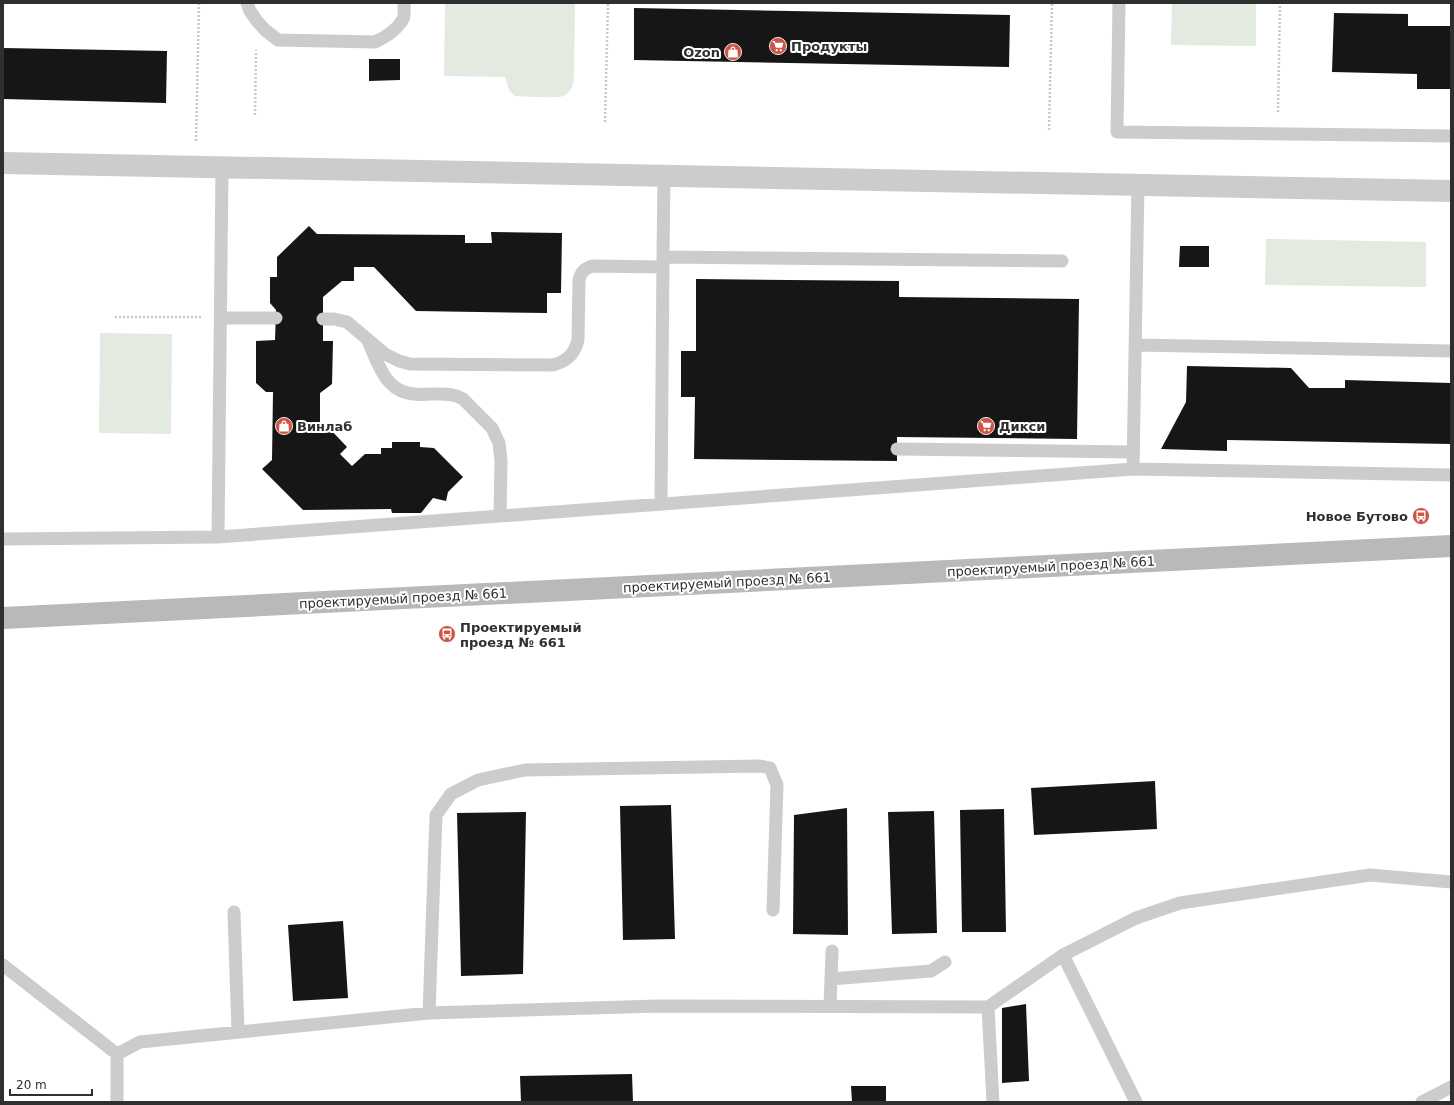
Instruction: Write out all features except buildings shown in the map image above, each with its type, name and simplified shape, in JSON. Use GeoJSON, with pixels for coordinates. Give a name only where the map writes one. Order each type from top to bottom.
{"type":"FeatureCollection","features":[{"type":"Feature","properties":{"kind":"main road","name":"проектируемый проезд № 661"},"geometry":{"type":"LineString","coordinates":[[3,618],[1451,546]]}},
{"type":"Feature","properties":{"kind":"street"},"geometry":{"type":"LineString","coordinates":[[3,163],[1451,191]]}},
{"type":"Feature","properties":{"kind":"lane"},"geometry":{"type":"LineString","coordinates":[[247,3],[257,21],[265,30],[278,40],[375,42],[386,37],[396,29],[403,18],[404,3]]}},
{"type":"Feature","properties":{"kind":"lane"},"geometry":{"type":"LineString","coordinates":[[1119,3],[1117,132],[1451,136]]}},
{"type":"Feature","properties":{"kind":"lane"},"geometry":{"type":"LineString","coordinates":[[218,536],[222,167]]}},
{"type":"Feature","properties":{"kind":"lane"},"geometry":{"type":"LineString","coordinates":[[661,504],[664,176]]}},
{"type":"Feature","properties":{"kind":"lane"},"geometry":{"type":"LineString","coordinates":[[1133,469],[1138,185]]}},
{"type":"Feature","properties":{"kind":"lane"},"geometry":{"type":"LineString","coordinates":[[323,319],[334,319],[347,322],[392,358],[410,364],[553,366],[564,362],[576,349],[578,340],[579,280],[581,273],[586,268],[592,266],[663,262],[1062,261]]}},
{"type":"Feature","properties":{"kind":"lane"},"geometry":{"type":"LineString","coordinates":[[221,318],[276,318]]}},
{"type":"Feature","properties":{"kind":"lane"},"geometry":{"type":"LineString","coordinates":[[367,338],[384,377],[392,386],[412,394],[451,394],[457,396],[463,399],[492,428],[500,451],[500,516]]}},
{"type":"Feature","properties":{"kind":"lane"},"geometry":{"type":"LineString","coordinates":[[1135,345],[1451,351]]}},
{"type":"Feature","properties":{"kind":"lane"},"geometry":{"type":"LineString","coordinates":[[897,449],[1133,452]]}},
{"type":"Feature","properties":{"kind":"lane"},"geometry":{"type":"LineString","coordinates":[[3,539],[218,536],[1133,469],[1451,474]]}},
{"type":"Feature","properties":{"kind":"lane"},"geometry":{"type":"LineString","coordinates":[[430,1013],[436,815],[451,794],[478,780],[526,770],[760,766],[770,768],[777,786],[773,910]]}},
{"type":"Feature","properties":{"kind":"lane"},"geometry":{"type":"LineString","coordinates":[[117,1054],[140,1042],[430,1013],[658,1006],[988,1007],[1063,956],[1136,918],[1180,903],[1370,875],[1451,882]]}},
{"type":"Feature","properties":{"kind":"lane"},"geometry":{"type":"LineString","coordinates":[[234,912],[238,1032]]}},
{"type":"Feature","properties":{"kind":"lane"},"geometry":{"type":"LineString","coordinates":[[830,1006],[832,951]]}},
{"type":"Feature","properties":{"kind":"lane"},"geometry":{"type":"LineString","coordinates":[[1063,956],[1136,1102]]}},
{"type":"Feature","properties":{"kind":"lane"},"geometry":{"type":"LineString","coordinates":[[831,979],[931,971],[945,962]]}},
{"type":"Feature","properties":{"kind":"lane"},"geometry":{"type":"LineString","coordinates":[[3,965],[117,1054]]}},
{"type":"Feature","properties":{"kind":"lane"},"geometry":{"type":"LineString","coordinates":[[988,1007],[993,1102]]}},
{"type":"Feature","properties":{"kind":"lane"},"geometry":{"type":"LineString","coordinates":[[117,1054],[117,1102]]}},
{"type":"Feature","properties":{"kind":"lane"},"geometry":{"type":"LineString","coordinates":[[1422,1102],[1451,1088]]}},
{"type":"Feature","properties":{"kind":"path"},"geometry":{"type":"LineString","coordinates":[[196,144],[199,3]]}},
{"type":"Feature","properties":{"kind":"path"},"geometry":{"type":"LineString","coordinates":[[605,122],[608,3]]}},
{"type":"Feature","properties":{"kind":"path"},"geometry":{"type":"LineString","coordinates":[[1049,130],[1052,3]]}},
{"type":"Feature","properties":{"kind":"path"},"geometry":{"type":"LineString","coordinates":[[1278,134],[1280,3]]}},
{"type":"Feature","properties":{"kind":"path"},"geometry":{"type":"LineString","coordinates":[[255,115],[257,21]]}},
{"type":"Feature","properties":{"kind":"path"},"geometry":{"type":"LineString","coordinates":[[115,317],[221,318]]}},
{"type":"Feature","properties":{"kind":"shaded area"},"geometry":{"type":"Polygon","coordinates":[[[445,3],[575,3],[574,78],[570,91],[566,95],[559,97],[515,96],[509,90],[505,77],[444,76],[445,3]]]}},
{"type":"Feature","properties":{"kind":"shaded area"},"geometry":{"type":"Polygon","coordinates":[[[1172,3],[1256,3],[1256,46],[1171,45],[1172,3]]]}},
{"type":"Feature","properties":{"kind":"shaded area"},"geometry":{"type":"Polygon","coordinates":[[[1266,239],[1426,242],[1426,287],[1265,285],[1266,239]]]}},
{"type":"Feature","properties":{"kind":"shaded area"},"geometry":{"type":"Polygon","coordinates":[[[100,333],[172,334],[171,434],[99,433],[100,333]]]}},
{"type":"Feature","properties":{"kind":"place","name":"Продукты"},"geometry":{"type":"Point","coordinates":[778,46]}},
{"type":"Feature","properties":{"kind":"place","name":"Ozon"},"geometry":{"type":"Point","coordinates":[733,52]}},
{"type":"Feature","properties":{"kind":"place","name":"Винлаб"},"geometry":{"type":"Point","coordinates":[284,426]}},
{"type":"Feature","properties":{"kind":"place","name":"Дикси"},"geometry":{"type":"Point","coordinates":[986,426]}},
{"type":"Feature","properties":{"kind":"place","name":"Новое Бутово"},"geometry":{"type":"Point","coordinates":[1421,516]}},
{"type":"Feature","properties":{"kind":"place","name":"Проектируемый проезд № 661"},"geometry":{"type":"Point","coordinates":[447,634]}}]}
